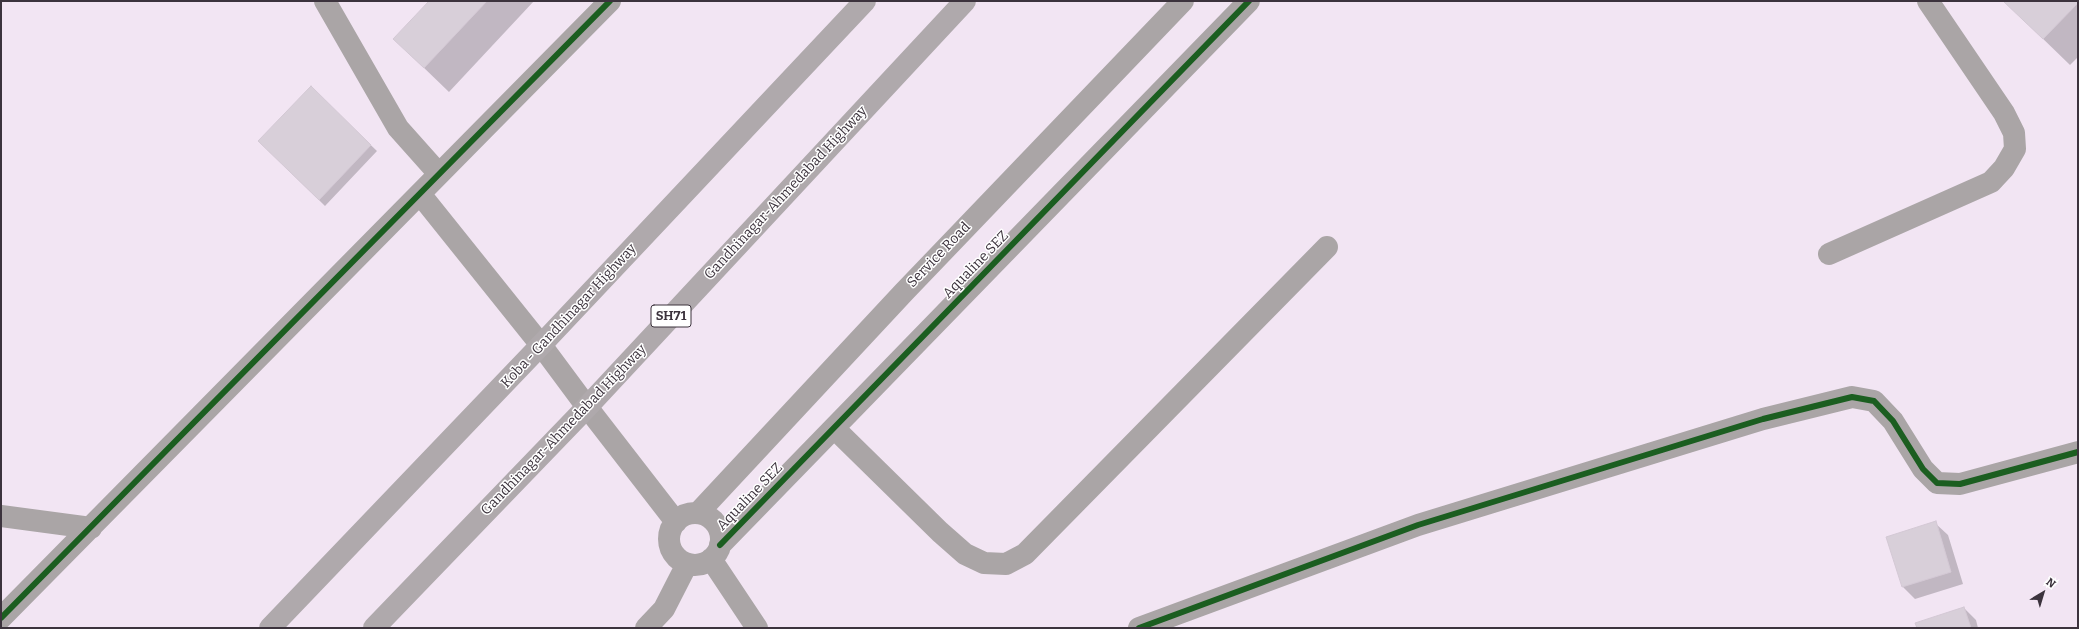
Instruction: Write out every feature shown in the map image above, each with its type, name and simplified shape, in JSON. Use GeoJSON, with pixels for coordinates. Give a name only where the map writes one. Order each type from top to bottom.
{"type":"FeatureCollection","features":[{"type":"Feature","properties":{"kind":"main road","name":"Koba - Gandhinagar Highway"},"geometry":{"type":"LineString","coordinates":[[270,628],[541,345],[866,1]]}},
{"type":"Feature","properties":{"kind":"main road","name":"Gandhinagar-Ahmedabad Highway"},"geometry":{"type":"LineString","coordinates":[[374,628],[587,407],[965,1]]}},
{"type":"Feature","properties":{"kind":"street"},"geometry":{"type":"LineString","coordinates":[[325,1],[398,128],[439,174]]}},
{"type":"Feature","properties":{"kind":"street"},"geometry":{"type":"LineString","coordinates":[[1,618],[610,1]]}},
{"type":"Feature","properties":{"kind":"street","name":"Service Road"},"geometry":{"type":"LineString","coordinates":[[698,513],[899,298],[1183,1]]}},
{"type":"Feature","properties":{"kind":"street","name":"Aqualine SEZ"},"geometry":{"type":"LineString","coordinates":[[716,552],[834,428],[1249,1]]}},
{"type":"Feature","properties":{"kind":"street"},"geometry":{"type":"LineString","coordinates":[[1828,254],[1991,182],[2004,168],[2015,149],[2014,133],[2004,113],[1928,1]]}},
{"type":"Feature","properties":{"kind":"street"},"geometry":{"type":"LineString","coordinates":[[420,194],[541,345],[676,522]]}},
{"type":"Feature","properties":{"kind":"street"},"geometry":{"type":"LineString","coordinates":[[834,428],[934,526],[965,554],[984,563],[1006,564],[1025,554],[1327,247]]}},
{"type":"Feature","properties":{"kind":"street"},"geometry":{"type":"LineString","coordinates":[[1139,628],[1418,524],[1763,418],[1852,397],[1874,401],[1893,420],[1923,469],[1937,483],[1960,484],[2078,452]]}},
{"type":"Feature","properties":{"kind":"street"},"geometry":{"type":"LineString","coordinates":[[716,552],[704,563],[687,564],[674,553],[670,545],[671,528],[676,522],[690,513],[698,513],[707,516],[714,521],[718,528],[716,552],[757,628]]}},
{"type":"Feature","properties":{"kind":"street"},"geometry":{"type":"LineString","coordinates":[[1,516],[91,528]]}},
{"type":"Feature","properties":{"kind":"street"},"geometry":{"type":"LineString","coordinates":[[646,628],[664,609],[687,564]]}},
{"type":"Feature","properties":{"kind":"building"},"geometry":{"type":"Polygon","coordinates":[[[429,1],[487,1],[424,68],[393,39],[429,1]]]}},
{"type":"Feature","properties":{"kind":"building"},"geometry":{"type":"Polygon","coordinates":[[[2003,1],[2078,1],[2078,3],[2043,39],[2003,1]]]}},
{"type":"Feature","properties":{"kind":"building"},"geometry":{"type":"Polygon","coordinates":[[[311,86],[371,145],[319,200],[258,141],[311,86]]]}},
{"type":"Feature","properties":{"kind":"building"},"geometry":{"type":"Polygon","coordinates":[[[1936,521],[1951,572],[1902,587],[1886,537],[1936,521]]]}},
{"type":"Feature","properties":{"kind":"building"},"geometry":{"type":"Polygon","coordinates":[[[1964,607],[1971,628],[1917,628],[1915,623],[1964,607]]]}},
{"type":"Feature","properties":{"kind":"cycle path"},"geometry":{"type":"LineString","coordinates":[[1,618],[610,1]]}},
{"type":"Feature","properties":{"kind":"cycle path"},"geometry":{"type":"LineString","coordinates":[[720,545],[1249,1]]}},
{"type":"Feature","properties":{"kind":"cycle path"},"geometry":{"type":"LineString","coordinates":[[1139,628],[1418,525],[1763,419],[1852,397],[1874,401],[1893,421],[1923,469],[1937,483],[1960,484],[2078,452]]}}]}
